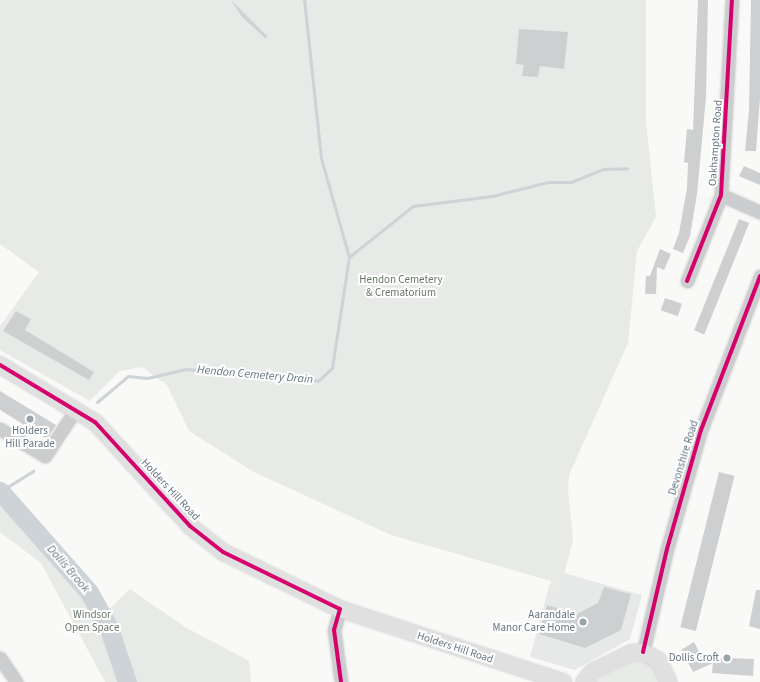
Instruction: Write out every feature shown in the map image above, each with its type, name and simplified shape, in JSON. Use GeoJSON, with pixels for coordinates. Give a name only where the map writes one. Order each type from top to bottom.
{"type":"FeatureCollection","features":[{"type":"Feature","properties":{"kind":"main road","name":"Holders Hill Road"},"geometry":{"type":"LineString","coordinates":[[0,365],[76,409],[95,422],[190,526],[223,552],[340,609],[563,682]]}},
{"type":"Feature","properties":{"kind":"main road"},"geometry":{"type":"LineString","coordinates":[[584,682],[592,672],[631,653],[643,652],[659,662],[669,682]]}},
{"type":"Feature","properties":{"kind":"street","name":"Oakhampton Road"},"geometry":{"type":"LineString","coordinates":[[687,281],[721,195],[732,0]]}},
{"type":"Feature","properties":{"kind":"street","name":"Oakhampton Road"},"geometry":{"type":"LineString","coordinates":[[721,195],[760,212]]}},
{"type":"Feature","properties":{"kind":"street","name":"Devonshire Road"},"geometry":{"type":"LineString","coordinates":[[643,652],[667,549],[701,430],[760,276]]}},
{"type":"Feature","properties":{"kind":"street"},"geometry":{"type":"LineString","coordinates":[[0,429],[45,456],[76,409]]}},
{"type":"Feature","properties":{"kind":"street"},"geometry":{"type":"LineString","coordinates":[[340,609],[334,630],[340,682]]}},
{"type":"Feature","properties":{"kind":"street"},"geometry":{"type":"LineString","coordinates":[[0,658],[16,682]]}},
{"type":"Feature","properties":{"kind":"shaded area"},"geometry":{"type":"Polygon","coordinates":[[[231,0],[267,36],[266,39],[242,17],[231,0]]]}},
{"type":"Feature","properties":{"kind":"shaded area"},"geometry":{"type":"Polygon","coordinates":[[[564,573],[642,595],[630,639],[575,670],[530,657],[548,590],[559,593],[564,573]]]}},
{"type":"Feature","properties":{"kind":"green space","name":"Hendon Cemetery & Crematorium"},"geometry":{"type":"Polygon","coordinates":[[[0,0],[646,0],[646,122],[656,217],[637,251],[628,343],[569,475],[568,490],[573,540],[559,593],[548,590],[551,581],[391,535],[254,472],[189,431],[167,385],[142,367],[120,371],[90,401],[0,350],[0,326],[39,272],[0,244],[0,0]]]}},
{"type":"Feature","properties":{"kind":"green space","name":"Windsor Open Space"},"geometry":{"type":"Polygon","coordinates":[[[0,483],[19,500],[90,584],[106,612],[130,589],[185,627],[249,661],[251,682],[105,682],[41,563],[0,532],[0,483]]]}},
{"type":"Feature","properties":{"kind":"green space"},"geometry":{"type":"Polygon","coordinates":[[[637,660],[645,660],[653,666],[660,682],[594,682],[637,660]]]}},
{"type":"Feature","properties":{"kind":"building"},"geometry":{"type":"Polygon","coordinates":[[[698,0],[708,0],[706,97],[697,194],[690,236],[683,253],[673,249],[679,233],[687,188],[688,163],[684,162],[687,129],[693,130],[698,0]]]}},
{"type":"Feature","properties":{"kind":"building"},"geometry":{"type":"Polygon","coordinates":[[[751,0],[760,0],[760,98],[756,151],[745,151],[749,110],[751,0]]]}},
{"type":"Feature","properties":{"kind":"building"},"geometry":{"type":"Polygon","coordinates":[[[519,29],[568,32],[564,69],[540,66],[538,77],[522,76],[524,65],[516,64],[519,29]]]}},
{"type":"Feature","properties":{"kind":"building"},"geometry":{"type":"Polygon","coordinates":[[[744,166],[760,173],[760,185],[739,176],[744,166]]]}},
{"type":"Feature","properties":{"kind":"building"},"geometry":{"type":"Polygon","coordinates":[[[739,219],[749,223],[704,334],[694,330],[739,219]]]}},
{"type":"Feature","properties":{"kind":"building"},"geometry":{"type":"Polygon","coordinates":[[[660,249],[671,254],[664,270],[657,267],[656,294],[645,294],[646,276],[650,276],[660,249]]]}},
{"type":"Feature","properties":{"kind":"building"},"geometry":{"type":"Polygon","coordinates":[[[665,298],[682,304],[678,316],[661,310],[665,298]]]}},
{"type":"Feature","properties":{"kind":"building"},"geometry":{"type":"Polygon","coordinates":[[[16,311],[31,319],[25,330],[94,372],[89,380],[3,331],[16,311]]]}},
{"type":"Feature","properties":{"kind":"building","name":"Holders Hill Parade"},"geometry":{"type":"Polygon","coordinates":[[[0,391],[56,425],[47,439],[0,410],[0,391]]]}},
{"type":"Feature","properties":{"kind":"building"},"geometry":{"type":"Polygon","coordinates":[[[719,472],[735,476],[696,631],[680,627],[719,472]]]}},
{"type":"Feature","properties":{"kind":"building","name":"Aarandale Manor Care Home"},"geometry":{"type":"Polygon","coordinates":[[[604,587],[631,594],[621,630],[585,648],[539,634],[547,605],[577,614],[598,603],[604,587]]]}},
{"type":"Feature","properties":{"kind":"building"},"geometry":{"type":"Polygon","coordinates":[[[756,590],[760,590],[760,629],[749,626],[756,590]]]}},
{"type":"Feature","properties":{"kind":"building","name":"Dollis Croft"},"geometry":{"type":"Polygon","coordinates":[[[694,642],[702,657],[754,659],[753,676],[712,673],[713,663],[693,672],[681,650],[694,642]]]}},
{"type":"Feature","properties":{"kind":"waterway","name":"Hendon Cemetery Drain"},"geometry":{"type":"LineString","coordinates":[[97,402],[128,376],[147,378],[185,369],[298,377],[318,381],[332,368],[349,257],[321,158],[304,0]]}},
{"type":"Feature","properties":{"kind":"waterway"},"geometry":{"type":"LineString","coordinates":[[349,257],[413,206],[492,196],[548,182],[571,182],[603,169],[627,168]]}},
{"type":"Feature","properties":{"kind":"waterway"},"geometry":{"type":"LineString","coordinates":[[1,491],[33,471]]}},
{"type":"Feature","properties":{"kind":"waterway","name":"Dollis Brook"},"geometry":{"type":"LineString","coordinates":[[0,491],[89,592],[108,626],[127,682]]}},
{"type":"Feature","properties":{"kind":"cycle path"},"geometry":{"type":"LineString","coordinates":[[687,281],[721,195],[732,0]]}},
{"type":"Feature","properties":{"kind":"cycle path"},"geometry":{"type":"LineString","coordinates":[[643,652],[667,549],[701,430],[760,276]]}},
{"type":"Feature","properties":{"kind":"cycle path"},"geometry":{"type":"LineString","coordinates":[[0,365],[95,422],[190,526],[223,552],[340,609],[334,630],[341,682]]}},
{"type":"Feature","properties":{"kind":"place","name":"Holders Hill Parade"},"geometry":{"type":"Point","coordinates":[30,419]}},
{"type":"Feature","properties":{"kind":"place","name":"Aarandale Manor Care Home"},"geometry":{"type":"Point","coordinates":[583,622]}},
{"type":"Feature","properties":{"kind":"place","name":"Dollis Croft"},"geometry":{"type":"Point","coordinates":[727,658]}}]}
